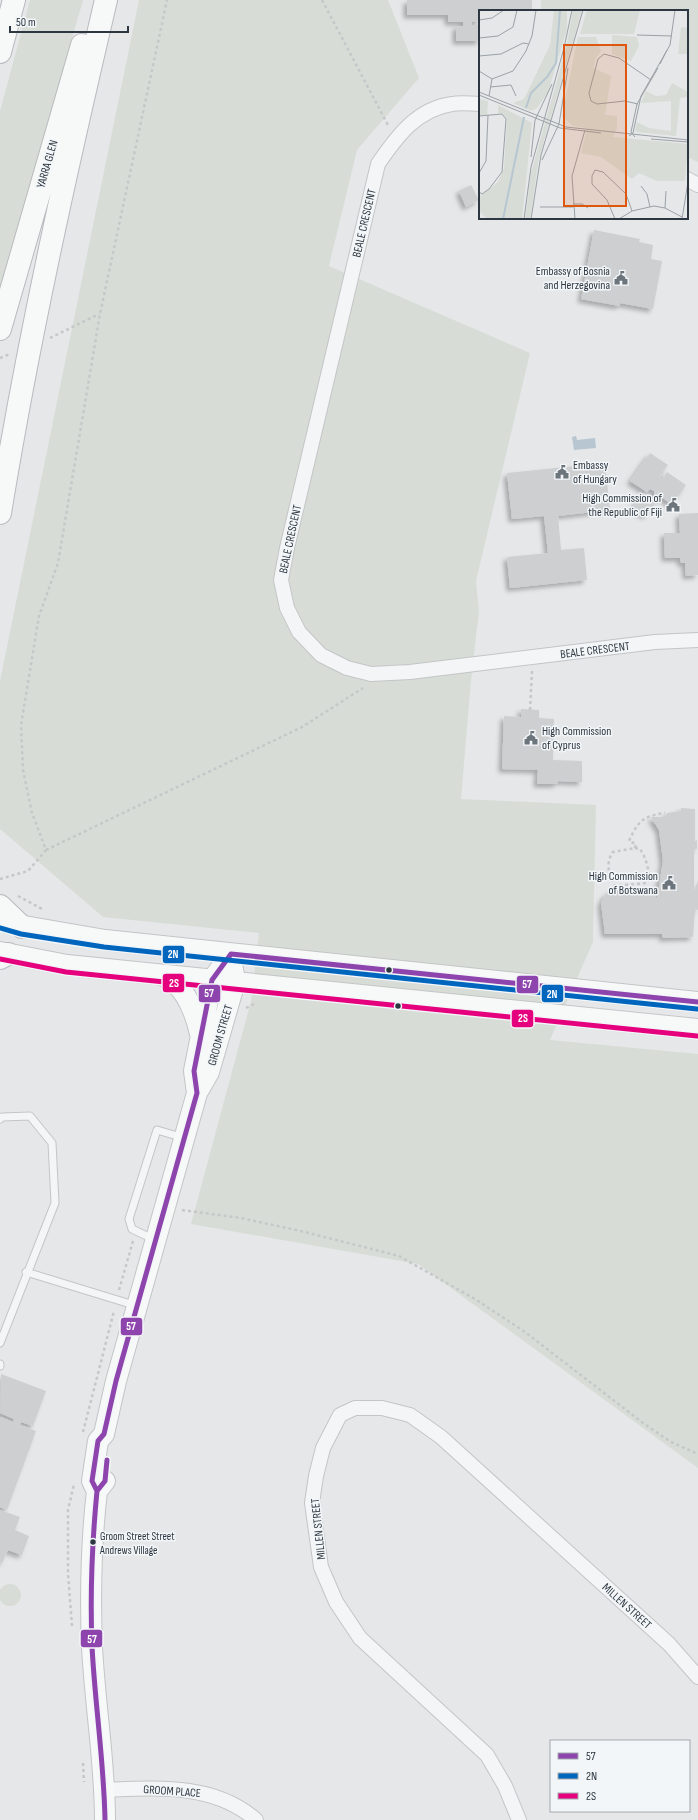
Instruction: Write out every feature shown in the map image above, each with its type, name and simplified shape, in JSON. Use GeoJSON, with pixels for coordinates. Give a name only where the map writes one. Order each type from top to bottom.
{"type":"FeatureCollection","features":[{"type":"Feature","properties":{"kind":"highway"},"geometry":{"type":"LineString","coordinates":[[0,52],[14,0]]}},
{"type":"Feature","properties":{"kind":"highway","name":"YARRA GLEN"},"geometry":{"type":"LineString","coordinates":[[0,329],[95,0]]}},
{"type":"Feature","properties":{"kind":"highway"},"geometry":{"type":"LineString","coordinates":[[0,513],[20,401],[53,238],[106,0]]}},
{"type":"Feature","properties":{"kind":"highway"},"geometry":{"type":"LineString","coordinates":[[0,906],[22,927]]}},
{"type":"Feature","properties":{"kind":"main road"},"geometry":{"type":"LineString","coordinates":[[0,921],[22,927],[105,940],[698,1002]]}},
{"type":"Feature","properties":{"kind":"main road","name":"GROOM STREET"},"geometry":{"type":"LineString","coordinates":[[197,1093],[194,1071],[212,980],[231,954]]}},
{"type":"Feature","properties":{"kind":"main road","name":"GROOM STREET"},"geometry":{"type":"LineString","coordinates":[[105,1820],[105,1790],[92,1647],[90,1571],[97,1491],[92,1481],[98,1441],[104,1434],[116,1381],[157,1241],[184,1138],[197,1093],[209,1072],[235,982],[231,954]]}},
{"type":"Feature","properties":{"kind":"main road"},"geometry":{"type":"LineString","coordinates":[[3,955],[67,965],[160,975],[698,1029]]}},
{"type":"Feature","properties":{"kind":"main road"},"geometry":{"type":"LineString","coordinates":[[160,975],[175,982],[183,993],[197,1020],[201,1038]]}},
{"type":"Feature","properties":{"kind":"street","name":"BEALE CRESCENT"},"geometry":{"type":"LineString","coordinates":[[479,104],[452,104],[421,114],[395,138],[378,164],[287,548],[281,580],[287,608],[300,632],[322,655],[347,668],[371,674],[410,672],[655,642],[698,640]]}},
{"type":"Feature","properties":{"kind":"street"},"geometry":{"type":"LineString","coordinates":[[688,180],[698,185]]}},
{"type":"Feature","properties":{"kind":"street","name":"MILLEN STREET"},"geometry":{"type":"LineString","coordinates":[[519,1820],[505,1786],[487,1755],[463,1731],[386,1664],[360,1638],[336,1602],[322,1567],[312,1503],[316,1476],[323,1448],[340,1415],[355,1408],[382,1408],[410,1415],[441,1437],[668,1644],[698,1677]]}},
{"type":"Feature","properties":{"kind":"street","name":"GROOM PLACE"},"geometry":{"type":"LineString","coordinates":[[105,1790],[158,1788],[202,1792],[243,1808],[256,1820]]}},
{"type":"Feature","properties":{"kind":"lane"},"geometry":{"type":"LineString","coordinates":[[0,1119],[2,1117],[30,1116],[52,1143],[55,1203],[26,1272],[0,1343]]}},
{"type":"Feature","properties":{"kind":"lane"},"geometry":{"type":"LineString","coordinates":[[157,1241],[135,1232],[132,1229],[129,1219],[157,1130],[184,1138]]}},
{"type":"Feature","properties":{"kind":"lane"},"geometry":{"type":"LineString","coordinates":[[26,1272],[137,1306]]}},
{"type":"Feature","properties":{"kind":"path"},"geometry":{"type":"LineString","coordinates":[[46,850],[32,813],[23,770],[21,725],[39,616],[58,563],[100,314],[166,0]]}},
{"type":"Feature","properties":{"kind":"path"},"geometry":{"type":"LineString","coordinates":[[322,0],[395,138]]}},
{"type":"Feature","properties":{"kind":"path"},"geometry":{"type":"LineString","coordinates":[[47,339],[100,314]]}},
{"type":"Feature","properties":{"kind":"path"},"geometry":{"type":"LineString","coordinates":[[530,710],[533,657]]}},
{"type":"Feature","properties":{"kind":"path"},"geometry":{"type":"LineString","coordinates":[[0,879],[28,871],[46,850],[302,727],[386,673]]}},
{"type":"Feature","properties":{"kind":"path"},"geometry":{"type":"LineString","coordinates":[[634,848],[636,844],[629,841],[636,825],[649,815],[665,813]]}},
{"type":"Feature","properties":{"kind":"path"},"geometry":{"type":"LineString","coordinates":[[634,848],[640,849],[644,855],[649,877],[646,883],[615,886],[609,877],[609,858],[613,852],[634,848]]}},
{"type":"Feature","properties":{"kind":"path"},"geometry":{"type":"LineString","coordinates":[[244,1010],[257,1002]]}},
{"type":"Feature","properties":{"kind":"path"},"geometry":{"type":"LineString","coordinates":[[165,1208],[241,1218],[305,1232],[399,1256],[475,1299],[525,1332],[643,1423],[671,1442],[698,1454]]}},
{"type":"Feature","properties":{"kind":"path"},"geometry":{"type":"LineString","coordinates":[[82,1434],[135,1232]]}},
{"type":"Feature","properties":{"kind":"path"},"geometry":{"type":"LineString","coordinates":[[72,1630],[68,1573],[68,1510],[76,1478]]}},
{"type":"Feature","properties":{"kind":"path"},"geometry":{"type":"LineString","coordinates":[[82,1757],[85,1788]]}},
{"type":"Feature","properties":{"kind":"shaded area"},"geometry":{"type":"Polygon","coordinates":[[[30,0],[83,0],[0,290],[0,111],[30,0]]]}},
{"type":"Feature","properties":{"kind":"shaded area"},"geometry":{"type":"Polygon","coordinates":[[[139,0],[388,0],[419,78],[357,150],[329,266],[530,353],[476,581],[479,611],[471,680],[461,799],[596,805],[593,942],[550,1040],[698,1054],[698,1468],[418,1264],[191,1224],[251,1001],[259,933],[103,917],[0,829],[0,681],[139,0]]]}},
{"type":"Feature","properties":{"kind":"shaded area"},"geometry":{"type":"Polygon","coordinates":[[[541,0],[698,0],[698,162],[688,157],[688,10],[541,10],[541,0]]]}},
{"type":"Feature","properties":{"kind":"shaded area"},"geometry":{"type":"Polygon","coordinates":[[[576,436],[577,440],[595,438],[596,448],[574,450],[572,437],[576,436]]]}},
{"type":"Feature","properties":{"kind":"shaded area"},"geometry":{"type":"Polygon","coordinates":[[[6,1584],[14,1584],[21,1591],[21,1599],[14,1606],[6,1606],[-1,1599],[-1,1591],[6,1584]]]}},
{"type":"Feature","properties":{"kind":"building"},"geometry":{"type":"Polygon","coordinates":[[[407,0],[532,0],[532,10],[479,10],[479,22],[472,22],[472,25],[479,25],[479,41],[456,41],[456,26],[463,26],[463,22],[448,22],[448,15],[407,15],[407,0]]]}},
{"type":"Feature","properties":{"kind":"building"},"geometry":{"type":"Polygon","coordinates":[[[471,185],[479,200],[466,207],[459,191],[471,185]]]}},
{"type":"Feature","properties":{"kind":"building"},"geometry":{"type":"Polygon","coordinates":[[[594,230],[640,239],[639,242],[653,245],[651,259],[662,261],[653,309],[620,303],[620,306],[581,299],[594,230]]]}},
{"type":"Feature","properties":{"kind":"building"},"geometry":{"type":"Polygon","coordinates":[[[650,453],[668,465],[659,477],[662,480],[667,472],[686,485],[672,505],[663,498],[658,500],[654,496],[654,491],[650,489],[647,492],[630,481],[650,453]]]}},
{"type":"Feature","properties":{"kind":"building"},"geometry":{"type":"Polygon","coordinates":[[[605,463],[610,510],[558,516],[561,550],[584,548],[587,580],[510,588],[507,557],[548,553],[544,516],[512,519],[507,473],[605,463]]]}},
{"type":"Feature","properties":{"kind":"building"},"geometry":{"type":"Polygon","coordinates":[[[643,493],[656,502],[646,516],[633,507],[643,493]]]}},
{"type":"Feature","properties":{"kind":"building"},"geometry":{"type":"Polygon","coordinates":[[[698,513],[698,575],[686,576],[685,563],[681,563],[680,558],[665,558],[664,533],[680,533],[679,514],[698,513]]]}},
{"type":"Feature","properties":{"kind":"building"},"geometry":{"type":"Polygon","coordinates":[[[521,709],[539,710],[539,718],[554,719],[553,760],[582,761],[582,782],[558,781],[557,784],[537,784],[538,770],[502,769],[504,716],[521,717],[521,709]]]}},
{"type":"Feature","properties":{"kind":"building"},"geometry":{"type":"Polygon","coordinates":[[[681,808],[695,809],[695,841],[697,840],[697,849],[694,849],[694,891],[698,880],[698,910],[695,909],[693,937],[663,938],[662,934],[605,934],[601,903],[605,895],[614,889],[646,889],[653,892],[657,899],[663,861],[659,830],[651,817],[666,817],[667,813],[681,811],[681,808]]]}},
{"type":"Feature","properties":{"kind":"building"},"geometry":{"type":"Polygon","coordinates":[[[1,1374],[46,1391],[33,1426],[21,1422],[20,1425],[36,1431],[7,1510],[0,1507],[0,1417],[13,1422],[14,1419],[0,1413],[1,1374]]]}},
{"type":"Feature","properties":{"kind":"building"},"geometry":{"type":"Polygon","coordinates":[[[0,1510],[20,1517],[15,1530],[29,1536],[22,1555],[8,1550],[2,1563],[0,1562],[0,1510]]]}},
{"type":"Feature","properties":{"kind":"transit line","name":"2N"},"geometry":{"type":"LineString","coordinates":[[0,928],[21,934],[104,947],[697,1009]]}},
{"type":"Feature","properties":{"kind":"transit line","name":"57"},"geometry":{"type":"LineString","coordinates":[[97,1491],[92,1481],[98,1441],[104,1434],[116,1381],[197,1093],[194,1071],[212,980],[231,954],[698,1002]]}},
{"type":"Feature","properties":{"kind":"transit line","name":"2S"},"geometry":{"type":"LineString","coordinates":[[0,959],[66,972],[697,1036]]}},
{"type":"Feature","properties":{"kind":"transit line","name":"57"},"geometry":{"type":"LineString","coordinates":[[105,1820],[103,1777],[93,1668],[91,1588],[97,1491],[105,1481],[107,1460]]}},
{"type":"Feature","properties":{"kind":"place","name":"Embassy of Bosnia and Herzegovina"},"geometry":{"type":"Point","coordinates":[621,278]}},
{"type":"Feature","properties":{"kind":"place","name":"Embassy of Hungary"},"geometry":{"type":"Point","coordinates":[562,472]}},
{"type":"Feature","properties":{"kind":"place","name":"High Commission of the Republic of Fiji"},"geometry":{"type":"Point","coordinates":[673,505]}},
{"type":"Feature","properties":{"kind":"place","name":"High Commission of Cyprus"},"geometry":{"type":"Point","coordinates":[531,738]}},
{"type":"Feature","properties":{"kind":"place","name":"High Commission of Botswana"},"geometry":{"type":"Point","coordinates":[669,883]}},
{"type":"Feature","properties":{"kind":"place","name":"Groom Street Street Andrews Village"},"geometry":{"type":"Point","coordinates":[93,1542]}}]}
